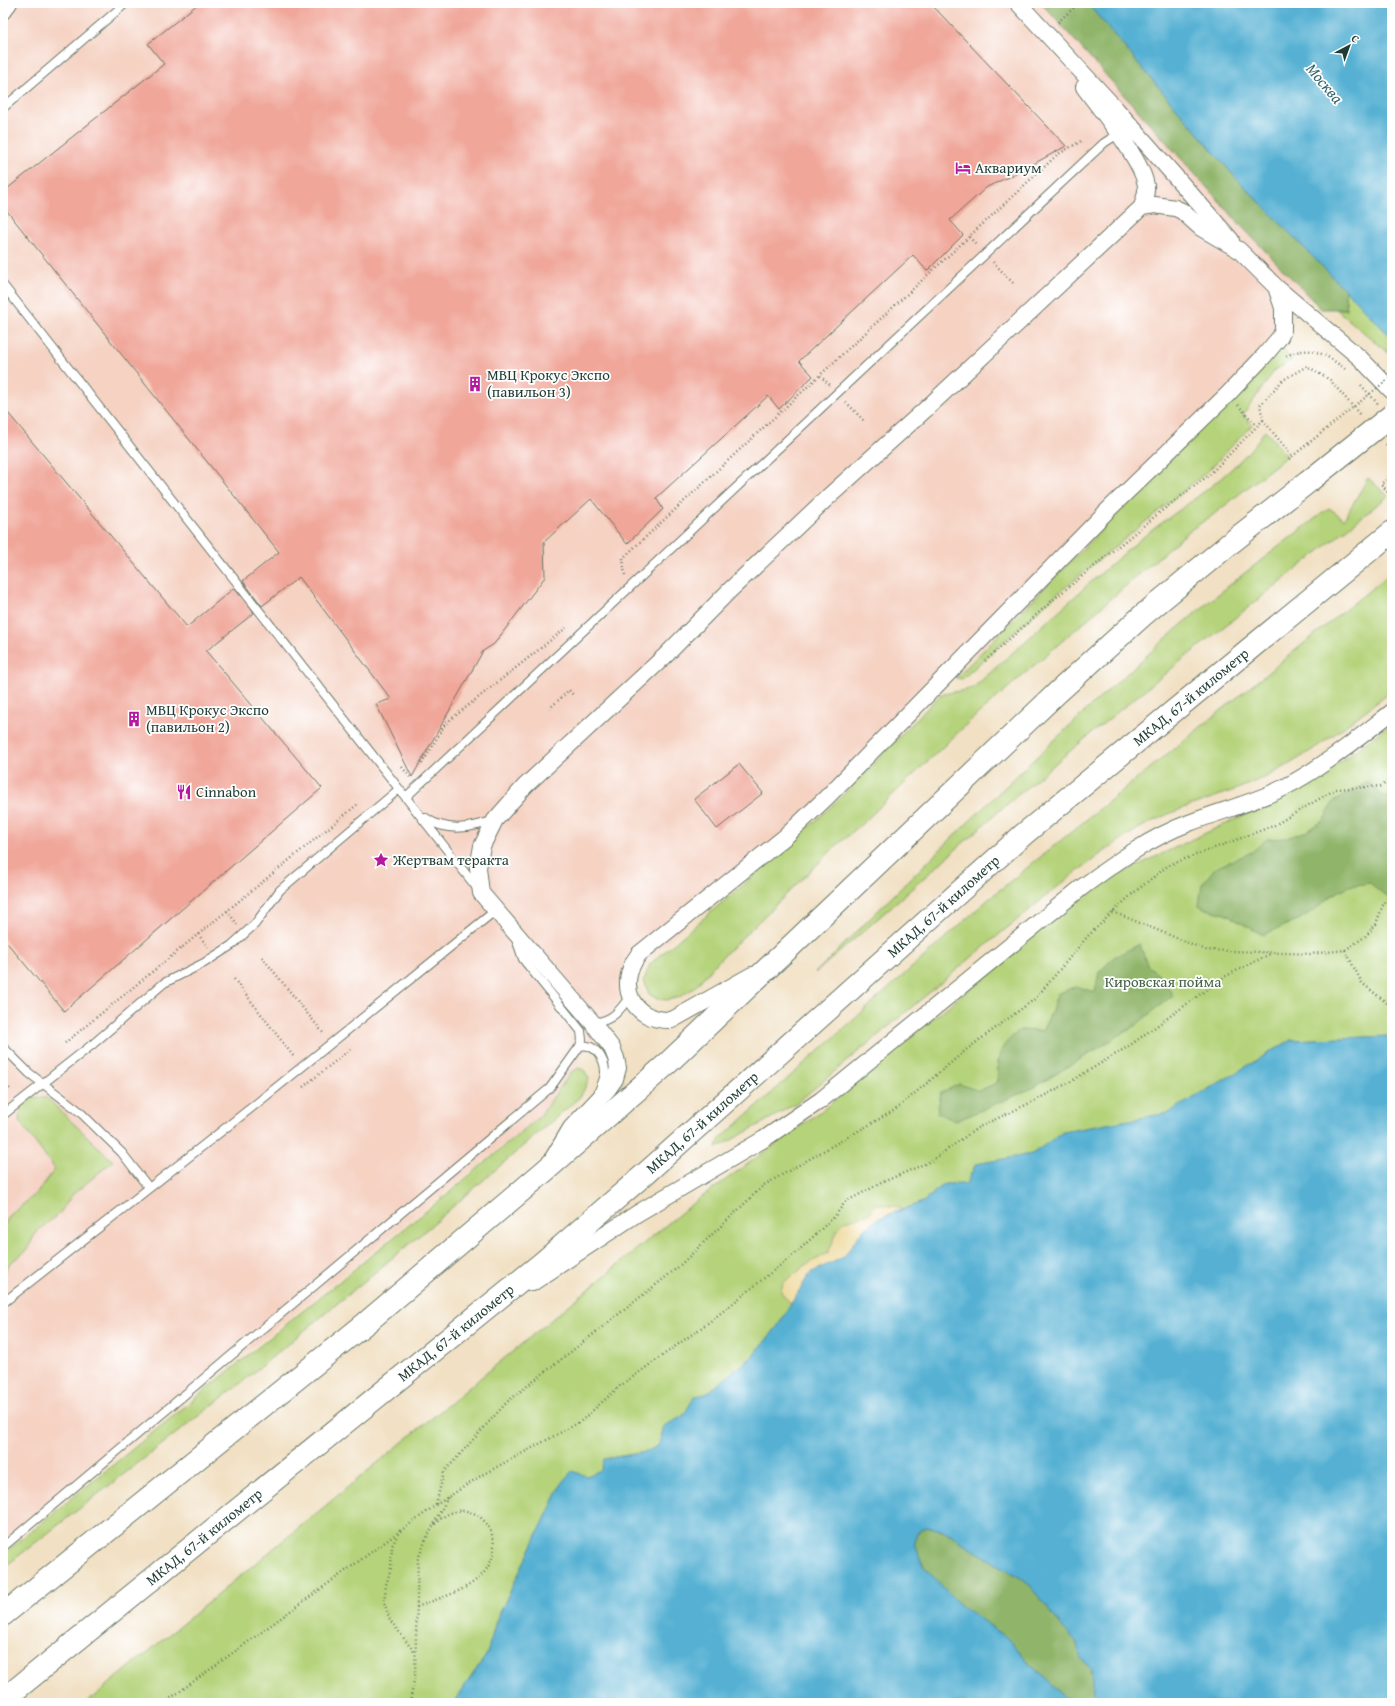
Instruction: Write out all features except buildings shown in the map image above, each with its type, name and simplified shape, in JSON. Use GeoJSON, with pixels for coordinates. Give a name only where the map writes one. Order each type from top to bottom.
{"type":"FeatureCollection","features":[{"type":"Feature","properties":{"kind":"highway"},"geometry":{"type":"LineString","coordinates":[[3,1615],[360,1328],[547,1170],[668,1063],[1058,692],[1142,616],[1228,545],[1308,482],[1387,412]]}},
{"type":"Feature","properties":{"kind":"highway","name":"МКАД, 67-й километр"},"geometry":{"type":"LineString","coordinates":[[3,1700],[542,1263],[640,1178],[1024,834],[1392,532]]}},
{"type":"Feature","properties":{"kind":"street"},"geometry":{"type":"LineString","coordinates":[[3,11],[9,3]]}},
{"type":"Feature","properties":{"kind":"street"},"geometry":{"type":"LineString","coordinates":[[1018,3],[1077,67],[1239,250],[1276,287],[1360,358],[1392,392]]}},
{"type":"Feature","properties":{"kind":"street"},"geometry":{"type":"LineString","coordinates":[[547,1170],[571,1128],[615,1079],[618,1068],[616,1058],[612,1048],[592,1022],[512,927],[481,893],[478,868],[482,846],[495,820],[525,786],[665,656],[730,590],[827,498],[939,397],[1142,206],[1146,195],[1144,178],[1118,134],[1084,86],[1077,67]]}},
{"type":"Feature","properties":{"kind":"street"},"geometry":{"type":"LineString","coordinates":[[1142,206],[1162,205],[1182,211],[1201,228],[1239,250]]}},
{"type":"Feature","properties":{"kind":"street"},"geometry":{"type":"LineString","coordinates":[[773,963],[672,1020],[649,1017],[637,1008],[630,995],[627,983],[633,962],[639,954],[785,837],[828,796],[1110,508],[1228,394],[1264,356],[1280,337],[1283,330],[1284,315],[1276,287]]}},
{"type":"Feature","properties":{"kind":"street"},"geometry":{"type":"LineString","coordinates":[[427,1356],[574,1254],[638,1213],[764,1140],[821,1100],[1080,888],[1112,865],[1145,843],[1188,823],[1244,804],[1282,788],[1313,770],[1392,712]]}},
{"type":"Feature","properties":{"kind":"lane"},"geometry":{"type":"LineString","coordinates":[[3,108],[126,3]]}},
{"type":"Feature","properties":{"kind":"lane"},"geometry":{"type":"LineString","coordinates":[[406,797],[1099,149],[1118,134]]}},
{"type":"Feature","properties":{"kind":"lane"},"geometry":{"type":"LineString","coordinates":[[3,285],[481,893]]}},
{"type":"Feature","properties":{"kind":"lane"},"geometry":{"type":"LineString","coordinates":[[3,1115],[93,1044],[164,982],[204,963],[232,945],[255,924],[280,890],[313,860],[399,789]]}},
{"type":"Feature","properties":{"kind":"lane"},"geometry":{"type":"LineString","coordinates":[[417,811],[433,823],[446,827],[478,826],[495,820]]}},
{"type":"Feature","properties":{"kind":"lane"},"geometry":{"type":"LineString","coordinates":[[3,1303],[496,910]]}},
{"type":"Feature","properties":{"kind":"lane"},"geometry":{"type":"LineString","coordinates":[[3,1547],[550,1088],[580,1046],[582,1040],[581,1031],[523,959],[512,927]]}},
{"type":"Feature","properties":{"kind":"lane"},"geometry":{"type":"LineString","coordinates":[[592,1022],[602,1023],[610,1018],[617,1013],[630,995]]}},
{"type":"Feature","properties":{"kind":"lane"},"geometry":{"type":"LineString","coordinates":[[580,1046],[591,1047],[596,1050],[605,1065],[605,1074],[595,1102]]}},
{"type":"Feature","properties":{"kind":"lane"},"geometry":{"type":"LineString","coordinates":[[3,1047],[29,1073],[79,1111],[122,1153],[149,1188]]}},
{"type":"Feature","properties":{"kind":"path"},"geometry":{"type":"LineString","coordinates":[[1058,22],[1079,3]]}},
{"type":"Feature","properties":{"kind":"path"},"geometry":{"type":"LineString","coordinates":[[626,576],[623,558],[1058,155],[1081,141]]}},
{"type":"Feature","properties":{"kind":"path"},"geometry":{"type":"LineString","coordinates":[[1280,359],[1296,351],[1311,351],[1326,355],[1351,373]]}},
{"type":"Feature","properties":{"kind":"path"},"geometry":{"type":"LineString","coordinates":[[1291,455],[1262,420],[1260,405],[1283,380],[1306,366],[1330,380],[1366,421]]}},
{"type":"Feature","properties":{"kind":"path"},"geometry":{"type":"LineString","coordinates":[[1289,459],[1291,455],[1392,376]]}},
{"type":"Feature","properties":{"kind":"path"},"geometry":{"type":"LineString","coordinates":[[1356,379],[1387,412]]}},
{"type":"Feature","properties":{"kind":"path"},"geometry":{"type":"LineString","coordinates":[[1236,402],[1256,425]]}},
{"type":"Feature","properties":{"kind":"path"},"geometry":{"type":"LineString","coordinates":[[980,666],[1054,599],[1159,513],[1209,475],[1262,420]]}},
{"type":"Feature","properties":{"kind":"path"},"geometry":{"type":"LineString","coordinates":[[1382,439],[1392,451]]}},
{"type":"Feature","properties":{"kind":"path"},"geometry":{"type":"LineString","coordinates":[[1392,474],[1381,484],[1392,497]]}},
{"type":"Feature","properties":{"kind":"path"},"geometry":{"type":"LineString","coordinates":[[418,770],[445,724],[567,627]]}},
{"type":"Feature","properties":{"kind":"path"},"geometry":{"type":"LineString","coordinates":[[548,709],[569,690],[574,696]]}},
{"type":"Feature","properties":{"kind":"path"},"geometry":{"type":"LineString","coordinates":[[411,778],[414,774]]}},
{"type":"Feature","properties":{"kind":"path"},"geometry":{"type":"LineString","coordinates":[[436,1504],[444,1472],[508,1402],[676,1269],[764,1185],[895,1110],[966,1050],[1036,998],[1087,937],[1132,894],[1169,864],[1273,826],[1336,789],[1382,786],[1392,778]]}},
{"type":"Feature","properties":{"kind":"path"},"geometry":{"type":"LineString","coordinates":[[66,1043],[358,804]]}},
{"type":"Feature","properties":{"kind":"path"},"geometry":{"type":"LineString","coordinates":[[1113,912],[1206,950],[1312,954],[1345,950],[1366,936],[1376,924],[1382,907],[1392,890]]}},
{"type":"Feature","properties":{"kind":"path"},"geometry":{"type":"LineString","coordinates":[[227,911],[240,928]]}},
{"type":"Feature","properties":{"kind":"path"},"geometry":{"type":"LineString","coordinates":[[198,934],[211,951]]}},
{"type":"Feature","properties":{"kind":"path"},"geometry":{"type":"LineString","coordinates":[[1345,950],[1362,983],[1392,1007]]}},
{"type":"Feature","properties":{"kind":"path"},"geometry":{"type":"LineString","coordinates":[[164,1703],[436,1504],[482,1475],[580,1422],[620,1386],[695,1333],[798,1251],[835,1216],[845,1202],[881,1183],[931,1161],[979,1127],[1070,1082],[1129,1046],[1224,977],[1272,953]]}},
{"type":"Feature","properties":{"kind":"path"},"geometry":{"type":"LineString","coordinates":[[262,957],[324,1034]]}},
{"type":"Feature","properties":{"kind":"path"},"geometry":{"type":"LineString","coordinates":[[234,979],[294,1057]]}},
{"type":"Feature","properties":{"kind":"path"},"geometry":{"type":"LineString","coordinates":[[303,1087],[352,1048]]}},
{"type":"Feature","properties":{"kind":"path"},"geometry":{"type":"LineString","coordinates":[[3,1083],[10,1089]]}},
{"type":"Feature","properties":{"kind":"path"},"geometry":{"type":"LineString","coordinates":[[410,1703],[415,1675],[418,1559],[431,1528],[448,1497]]}},
{"type":"Feature","properties":{"kind":"path"},"geometry":{"type":"LineString","coordinates":[[417,1607],[457,1592],[476,1580],[488,1569],[494,1554],[494,1538],[490,1527],[473,1512],[454,1511],[442,1518],[431,1528]]}},
{"type":"Feature","properties":{"kind":"path"},"geometry":{"type":"LineString","coordinates":[[400,1529],[392,1546],[391,1568],[386,1585],[384,1602],[390,1620],[415,1653]]}},
{"type":"Feature","properties":{"kind":"shaded area"},"geometry":{"type":"Polygon","coordinates":[[[3,3],[1067,3],[1315,289],[1224,422],[641,966],[548,1109],[3,1547],[3,3]]]}},
{"type":"Feature","properties":{"kind":"green space"},"geometry":{"type":"Polygon","coordinates":[[[1041,3],[1087,3],[1235,177],[1344,288],[1347,309],[1321,309],[1246,231],[1041,3]]]}},
{"type":"Feature","properties":{"kind":"green space"},"geometry":{"type":"Polygon","coordinates":[[[1344,288],[1392,338],[1392,356],[1336,309],[1347,309],[1344,288]]]}},
{"type":"Feature","properties":{"kind":"green space"},"geometry":{"type":"Polygon","coordinates":[[[1281,347],[1292,360],[1275,370],[1243,415],[1252,425],[1209,470],[1056,595],[962,679],[956,678],[1281,347]]]}},
{"type":"Feature","properties":{"kind":"green space"},"geometry":{"type":"Polygon","coordinates":[[[1265,430],[1287,456],[1213,515],[1189,531],[970,721],[865,821],[834,848],[720,959],[694,988],[680,997],[667,1000],[657,999],[649,994],[644,980],[650,964],[786,848],[837,801],[939,696],[973,688],[1136,543],[1205,491],[1238,463],[1265,430]]]}},
{"type":"Feature","properties":{"kind":"green space"},"geometry":{"type":"Polygon","coordinates":[[[1368,478],[1388,496],[1094,731],[998,812],[815,973],[1030,763],[1118,681],[1224,590],[1329,508],[1344,519],[1368,478]]]}},
{"type":"Feature","properties":{"kind":"green space"},"geometry":{"type":"Polygon","coordinates":[[[1392,572],[1392,690],[1316,748],[1283,768],[1251,784],[1152,821],[1118,842],[1044,898],[799,1101],[717,1148],[719,1140],[991,897],[1392,572]]]}},
{"type":"Feature","properties":{"kind":"green space","name":"Кировская пойма"},"geometry":{"type":"Polygon","coordinates":[[[1392,723],[1392,1036],[1291,1040],[1168,1113],[1063,1132],[1032,1154],[976,1164],[966,1184],[944,1184],[923,1202],[879,1218],[777,1327],[752,1357],[706,1394],[695,1397],[683,1416],[664,1426],[659,1445],[646,1452],[604,1459],[602,1470],[587,1476],[563,1481],[496,1621],[487,1654],[453,1703],[86,1703],[688,1207],[824,1109],[1050,922],[1103,882],[1294,791],[1346,758],[1392,723]]]}},
{"type":"Feature","properties":{"kind":"green space"},"geometry":{"type":"Polygon","coordinates":[[[1368,782],[1383,796],[1392,797],[1392,901],[1370,883],[1349,886],[1332,895],[1317,908],[1300,919],[1263,935],[1225,914],[1206,909],[1199,905],[1202,884],[1215,868],[1252,852],[1267,839],[1286,838],[1307,831],[1324,820],[1333,802],[1368,782]]]}},
{"type":"Feature","properties":{"kind":"green space"},"geometry":{"type":"Polygon","coordinates":[[[1140,944],[1147,965],[1162,978],[1173,995],[1136,1025],[1033,1088],[956,1121],[937,1113],[941,1093],[959,1084],[979,1091],[998,1082],[1000,1052],[1013,1036],[1020,1030],[1042,1031],[1051,1013],[1057,994],[1076,986],[1095,992],[1099,972],[1114,957],[1140,944]]]}},
{"type":"Feature","properties":{"kind":"green space"},"geometry":{"type":"Polygon","coordinates":[[[579,1068],[585,1071],[589,1079],[581,1096],[420,1235],[241,1383],[3,1568],[3,1554],[451,1191],[540,1116],[571,1072],[579,1068]]]}},
{"type":"Feature","properties":{"kind":"green space"},"geometry":{"type":"Polygon","coordinates":[[[33,1097],[47,1098],[113,1161],[72,1195],[60,1213],[36,1232],[27,1250],[10,1263],[3,1275],[3,1227],[10,1215],[37,1193],[55,1169],[19,1121],[21,1106],[33,1097]]]}},
{"type":"Feature","properties":{"kind":"green space"},"geometry":{"type":"Polygon","coordinates":[[[927,1527],[936,1528],[950,1535],[1026,1582],[1046,1605],[1060,1625],[1076,1641],[1081,1658],[1091,1669],[1093,1691],[1106,1703],[1071,1703],[1025,1659],[1012,1643],[966,1610],[943,1589],[924,1566],[918,1554],[915,1543],[917,1534],[927,1527]]]}},
{"type":"Feature","properties":{"kind":"sand"},"geometry":{"type":"Polygon","coordinates":[[[876,1204],[899,1207],[901,1210],[879,1218],[860,1233],[844,1257],[810,1273],[791,1304],[781,1292],[783,1283],[806,1265],[828,1253],[839,1227],[845,1221],[868,1214],[876,1204]]]}},
{"type":"Feature","properties":{"kind":"water","name":"Москва"},"geometry":{"type":"Polygon","coordinates":[[[1087,3],[1392,3],[1392,338],[1235,177],[1087,3]]]}},
{"type":"Feature","properties":{"kind":"water"},"geometry":{"type":"Polygon","coordinates":[[[1392,1036],[1392,1703],[1106,1703],[1093,1691],[1091,1669],[1081,1658],[1076,1641],[1060,1625],[1046,1605],[1026,1582],[942,1530],[927,1527],[919,1530],[916,1536],[915,1544],[923,1566],[960,1605],[1009,1639],[1031,1665],[1071,1703],[453,1703],[487,1654],[496,1621],[563,1481],[572,1471],[587,1476],[601,1470],[604,1459],[646,1452],[659,1445],[664,1426],[683,1416],[695,1396],[706,1394],[752,1357],[777,1327],[810,1273],[844,1257],[860,1233],[879,1218],[923,1202],[944,1184],[966,1184],[976,1164],[1032,1154],[1063,1132],[1168,1113],[1291,1040],[1392,1036]]]}},
{"type":"Feature","properties":{"kind":"place","name":"Аквариум"},"geometry":{"type":"Point","coordinates":[963,168]}},
{"type":"Feature","properties":{"kind":"place","name":"МВЦ Крокус Экспо (павильон 3)"},"geometry":{"type":"Point","coordinates":[475,384]}},
{"type":"Feature","properties":{"kind":"place","name":"МВЦ Крокус Экспо (павильон 2)"},"geometry":{"type":"Point","coordinates":[134,719]}},
{"type":"Feature","properties":{"kind":"place","name":"Cinnabon"},"geometry":{"type":"Point","coordinates":[184,792]}},
{"type":"Feature","properties":{"kind":"place","name":"Жертвам теракта"},"geometry":{"type":"Point","coordinates":[381,860]}}]}
